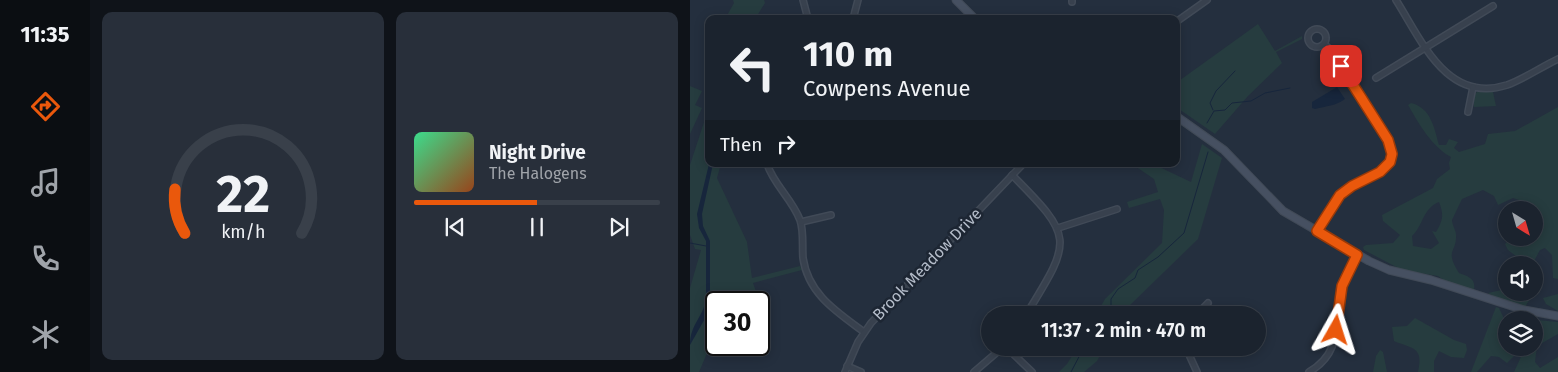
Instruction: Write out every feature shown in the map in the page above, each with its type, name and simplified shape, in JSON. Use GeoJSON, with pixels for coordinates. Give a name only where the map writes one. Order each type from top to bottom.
{"type":"FeatureCollection","features":[{"type":"Feature","properties":{"kind":"street"},"geometry":{"type":"LineString","coordinates":[[803,0],[807,15]]}},
{"type":"Feature","properties":{"kind":"street"},"geometry":{"type":"LineString","coordinates":[[854,15],[858,0]]}},
{"type":"Feature","properties":{"kind":"street"},"geometry":{"type":"LineString","coordinates":[[956,0],[971,15]]}},
{"type":"Feature","properties":{"kind":"street"},"geometry":{"type":"LineString","coordinates":[[1180,19],[1207,0]]}},
{"type":"Feature","properties":{"kind":"street"},"geometry":{"type":"LineString","coordinates":[[1396,0],[1435,62],[1449,76],[1473,87],[1488,88],[1508,84],[1558,59]]}},
{"type":"Feature","properties":{"kind":"street"},"geometry":{"type":"LineString","coordinates":[[1376,78],[1493,6]]}},
{"type":"Feature","properties":{"kind":"street"},"geometry":{"type":"LineString","coordinates":[[1317,231],[1340,195],[1352,186],[1380,172],[1390,162],[1392,154],[1392,147],[1383,132],[1330,50],[1324,44]]}},
{"type":"Feature","properties":{"kind":"street"},"geometry":{"type":"LineString","coordinates":[[1468,112],[1473,87]]}},
{"type":"Feature","properties":{"kind":"street"},"geometry":{"type":"LineString","coordinates":[[1180,119],[1224,150],[1283,211],[1357,255],[1389,270],[1431,280],[1533,312],[1558,316]]}},
{"type":"Feature","properties":{"kind":"street"},"geometry":{"type":"LineString","coordinates":[[769,167],[773,177],[801,222],[805,265],[814,289],[829,306],[864,332]]}},
{"type":"Feature","properties":{"kind":"street","name":"Brook Meadow Drive"},"geometry":{"type":"LineString","coordinates":[[845,372],[846,366],[864,332],[1020,167]]}},
{"type":"Feature","properties":{"kind":"street"},"geometry":{"type":"LineString","coordinates":[[1012,175],[1049,213],[1058,228],[1060,246],[1058,260],[1031,306]]}},
{"type":"Feature","properties":{"kind":"street"},"geometry":{"type":"LineString","coordinates":[[1058,228],[1117,209]]}},
{"type":"Feature","properties":{"kind":"street"},"geometry":{"type":"LineString","coordinates":[[801,222],[830,215]]}},
{"type":"Feature","properties":{"kind":"street"},"geometry":{"type":"LineString","coordinates":[[1310,372],[1323,362],[1333,348],[1342,286],[1357,255]]}},
{"type":"Feature","properties":{"kind":"street"},"geometry":{"type":"LineString","coordinates":[[1205,306],[1208,303]]}},
{"type":"Feature","properties":{"kind":"street"},"geometry":{"type":"LineString","coordinates":[[974,372],[993,356]]}},
{"type":"Feature","properties":{"kind":"street"},"geometry":{"type":"LineString","coordinates":[[1015,356],[1032,372]]}},
{"type":"Feature","properties":{"kind":"street"},"geometry":{"type":"LineString","coordinates":[[1190,356],[1197,372]]}},
{"type":"Feature","properties":{"kind":"street"},"geometry":{"type":"LineString","coordinates":[[846,366],[861,372]]}},
{"type":"Feature","properties":{"kind":"green space"},"geometry":{"type":"Polygon","coordinates":[[[733,0],[764,0],[765,3],[758,15],[727,15],[734,3],[733,0]]]}},
{"type":"Feature","properties":{"kind":"green space"},"geometry":{"type":"Polygon","coordinates":[[[1258,24],[1275,51],[1302,36],[1302,39],[1276,52],[1282,63],[1248,96],[1215,134],[1180,110],[1180,80],[1258,24]]]}},
{"type":"Feature","properties":{"kind":"green space"},"geometry":{"type":"Polygon","coordinates":[[[690,86],[702,91],[695,105],[702,108],[690,134],[690,86]]]}},
{"type":"Feature","properties":{"kind":"green space"},"geometry":{"type":"Polygon","coordinates":[[[1477,92],[1493,92],[1496,106],[1474,107],[1473,96],[1477,92]]]}},
{"type":"Feature","properties":{"kind":"green space"},"geometry":{"type":"Polygon","coordinates":[[[1411,103],[1423,109],[1431,119],[1439,145],[1446,145],[1449,139],[1458,142],[1454,148],[1459,152],[1485,144],[1488,134],[1515,131],[1558,107],[1558,279],[1553,278],[1552,255],[1545,248],[1540,250],[1537,256],[1516,256],[1506,246],[1543,246],[1543,201],[1520,201],[1513,198],[1507,201],[1498,201],[1498,205],[1494,196],[1483,190],[1462,199],[1452,220],[1456,241],[1452,252],[1452,259],[1459,273],[1468,276],[1474,282],[1474,289],[1470,290],[1449,284],[1438,276],[1402,270],[1364,250],[1363,247],[1366,245],[1393,243],[1400,235],[1383,221],[1382,215],[1433,188],[1437,179],[1450,169],[1451,157],[1432,141],[1408,105],[1411,103]],[[1439,202],[1430,208],[1412,236],[1413,246],[1431,249],[1439,243],[1432,231],[1436,232],[1442,214],[1439,202]]]}},
{"type":"Feature","properties":{"kind":"green space"},"geometry":{"type":"Polygon","coordinates":[[[705,119],[705,167],[720,167],[717,178],[747,242],[752,278],[800,266],[802,270],[753,283],[756,291],[705,291],[706,356],[699,372],[690,372],[690,288],[701,250],[695,249],[690,235],[690,165],[705,119]]]}},
{"type":"Feature","properties":{"kind":"green space"},"geometry":{"type":"Polygon","coordinates":[[[1202,144],[1222,158],[1198,239],[1129,306],[1101,306],[1105,299],[1162,243],[1164,210],[1160,199],[1129,208],[1127,202],[1158,192],[1154,179],[1136,167],[1159,167],[1191,182],[1202,144]]]}},
{"type":"Feature","properties":{"kind":"green space"},"geometry":{"type":"Polygon","coordinates":[[[1498,291],[1498,298],[1497,298],[1488,293],[1498,291]]]}},
{"type":"Feature","properties":{"kind":"green space"},"geometry":{"type":"Polygon","coordinates":[[[1558,294],[1558,311],[1546,304],[1543,298],[1558,294]]]}},
{"type":"Feature","properties":{"kind":"green space"},"geometry":{"type":"Polygon","coordinates":[[[1506,301],[1529,301],[1525,307],[1506,301]]]}},
{"type":"Feature","properties":{"kind":"green space"},"geometry":{"type":"Polygon","coordinates":[[[1496,307],[1499,308],[1498,356],[1514,356],[1507,363],[1499,357],[1491,356],[1477,372],[1471,372],[1496,307]]]}},
{"type":"Feature","properties":{"kind":"green space"},"geometry":{"type":"Polygon","coordinates":[[[1415,318],[1454,340],[1466,344],[1467,350],[1464,358],[1451,357],[1439,351],[1434,361],[1434,372],[1418,372],[1418,353],[1411,347],[1394,341],[1392,327],[1407,326],[1415,318]]]}},
{"type":"Feature","properties":{"kind":"green space"},"geometry":{"type":"Polygon","coordinates":[[[1543,321],[1558,322],[1558,334],[1543,343],[1543,321]]]}},
{"type":"Feature","properties":{"kind":"green space"},"geometry":{"type":"Polygon","coordinates":[[[1380,350],[1383,352],[1387,372],[1373,372],[1376,356],[1380,350]]]}},
{"type":"Feature","properties":{"kind":"green space"},"geometry":{"type":"Polygon","coordinates":[[[1072,356],[1100,356],[1097,361],[1084,372],[1059,372],[1072,356]]]}},
{"type":"Feature","properties":{"kind":"green space"},"geometry":{"type":"Polygon","coordinates":[[[1521,356],[1536,356],[1535,362],[1540,368],[1558,357],[1558,372],[1514,372],[1521,356]]]}},
{"type":"Feature","properties":{"kind":"water"},"geometry":{"type":"Polygon","coordinates":[[[1337,87],[1345,99],[1331,106],[1312,108],[1312,102],[1337,87]]]}},
{"type":"Feature","properties":{"kind":"water"},"geometry":{"type":"Polygon","coordinates":[[[708,167],[712,167],[702,214],[703,226],[710,241],[710,291],[706,291],[706,241],[699,228],[697,214],[708,167]]]}},
{"type":"Feature","properties":{"kind":"water"},"geometry":{"type":"Polygon","coordinates":[[[705,302],[705,319],[690,345],[694,326],[705,302]]]}},
{"type":"Feature","properties":{"kind":"waterway"},"geometry":{"type":"LineString","coordinates":[[1213,110],[1210,103],[1216,91],[1235,71]]}},
{"type":"Feature","properties":{"kind":"waterway"},"geometry":{"type":"LineString","coordinates":[[1207,123],[1214,111],[1225,110],[1232,103],[1251,101],[1265,93],[1290,88]]}},
{"type":"Feature","properties":{"kind":"waterway"},"geometry":{"type":"LineString","coordinates":[[1111,306],[1111,299],[1118,289],[1135,278],[1138,270],[1158,257],[1184,233],[1208,152]]}},
{"type":"Feature","properties":{"kind":"waterway"},"geometry":{"type":"LineString","coordinates":[[690,243],[706,246]]}},
{"type":"Feature","properties":{"kind":"waterway"},"geometry":{"type":"LineString","coordinates":[[1071,372],[1079,356]]}},
{"type":"Feature","properties":{"kind":"route"},"geometry":{"type":"LineString","coordinates":[[1336,330],[1342,286],[1346,274],[1357,255],[1317,231],[1340,195],[1345,190],[1386,168],[1392,154],[1392,147],[1388,140],[1341,66]]}}]}
